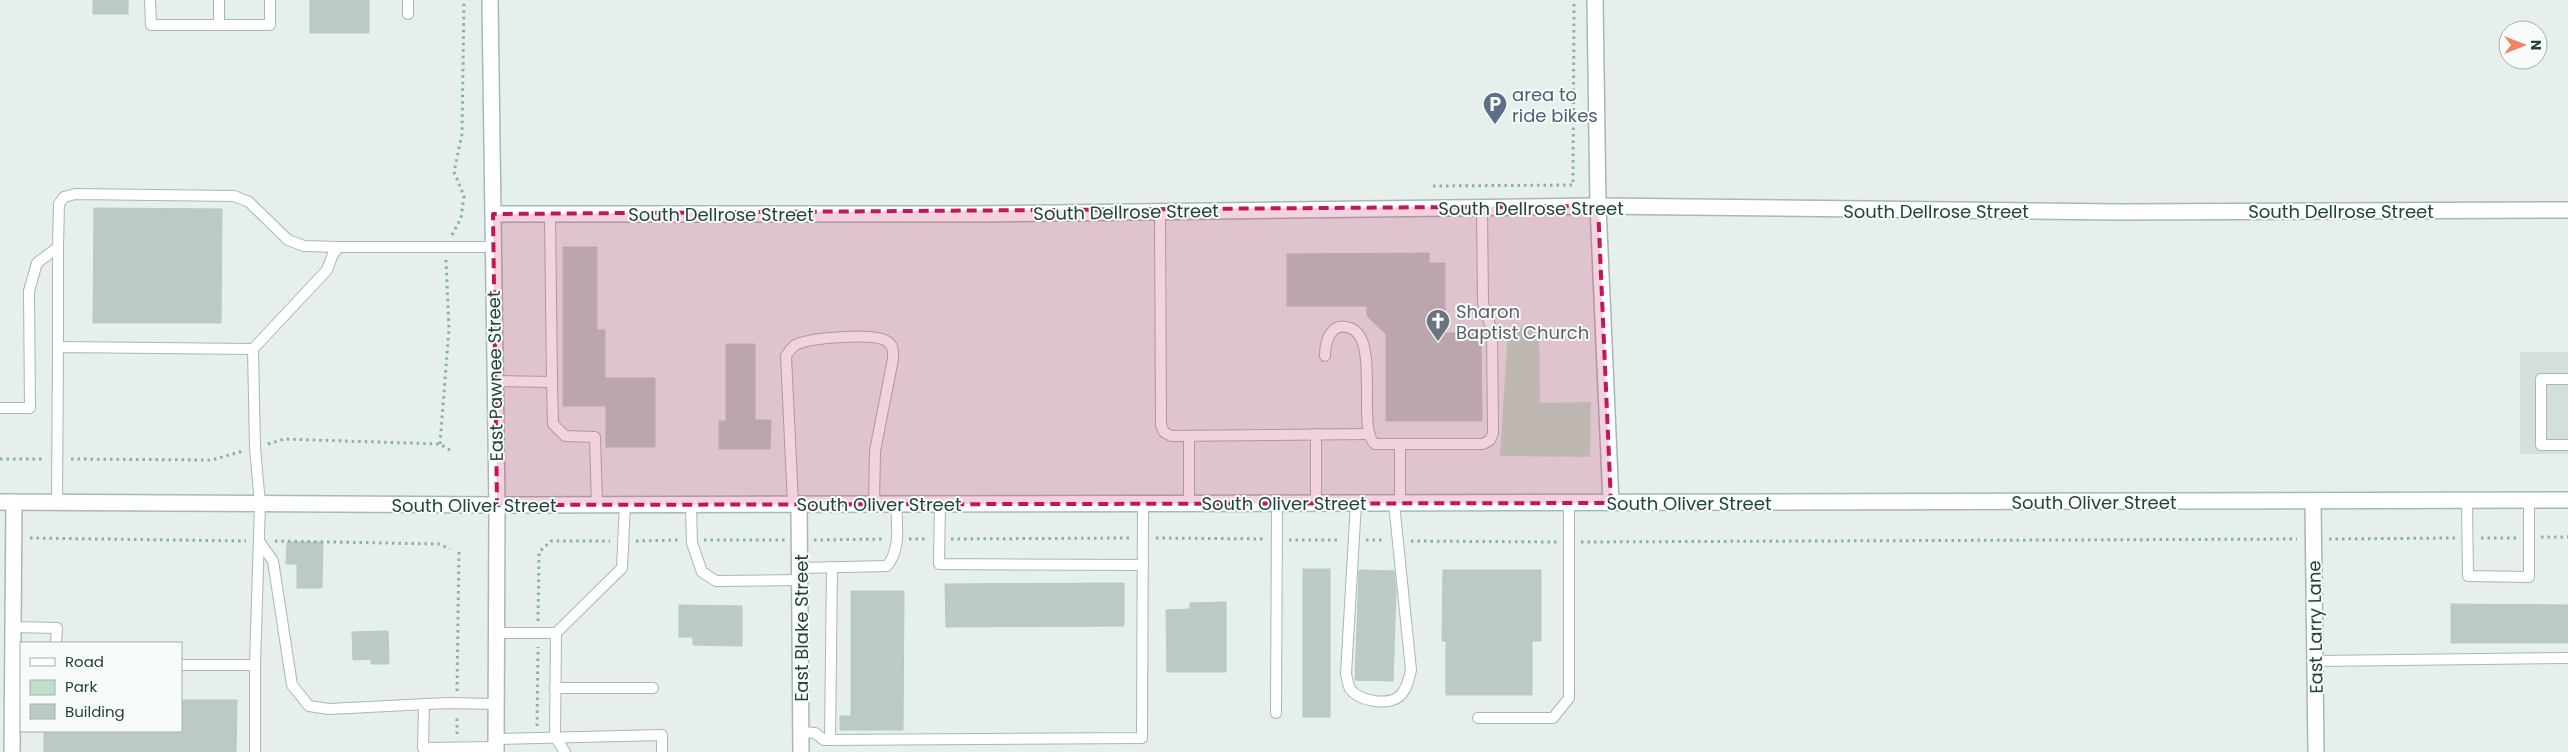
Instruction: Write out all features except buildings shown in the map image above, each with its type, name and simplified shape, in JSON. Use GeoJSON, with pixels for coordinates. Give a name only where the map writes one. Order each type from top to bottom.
{"type":"FeatureCollection","features":[{"type":"Feature","properties":{"kind":"street","name":"East Pawnee Street"},"geometry":{"type":"LineString","coordinates":[[490,0],[497,505],[496,746]]}},
{"type":"Feature","properties":{"kind":"street"},"geometry":{"type":"LineString","coordinates":[[1595,0],[1598,206],[1611,503]]}},
{"type":"Feature","properties":{"kind":"street","name":"South Dellrose Street"},"geometry":{"type":"LineString","coordinates":[[493,214],[1160,212],[1598,206],[2119,212],[2568,210]]}},
{"type":"Feature","properties":{"kind":"street","name":"South Oliver Street"},"geometry":{"type":"LineString","coordinates":[[7,502],[597,505],[2568,500]]}},
{"type":"Feature","properties":{"kind":"street","name":"East Larry Lane"},"geometry":{"type":"LineString","coordinates":[[2313,501],[2316,752]]}},
{"type":"Feature","properties":{"kind":"street"},"geometry":{"type":"LineString","coordinates":[[7,502],[14,538],[12,752]]}},
{"type":"Feature","properties":{"kind":"street","name":"East Blake Street"},"geometry":{"type":"LineString","coordinates":[[796,504],[801,574],[801,752]]}},
{"type":"Feature","properties":{"kind":"lane"},"geometry":{"type":"LineString","coordinates":[[150,0],[151,24],[270,26],[270,0]]}},
{"type":"Feature","properties":{"kind":"lane"},"geometry":{"type":"LineString","coordinates":[[219,0],[219,25]]}},
{"type":"Feature","properties":{"kind":"lane"},"geometry":{"type":"LineString","coordinates":[[408,0],[408,14]]}},
{"type":"Feature","properties":{"kind":"lane"},"geometry":{"type":"LineString","coordinates":[[57,502],[58,247],[59,204],[64,197],[74,194],[234,196],[248,202],[288,240],[304,246],[494,247]]}},
{"type":"Feature","properties":{"kind":"lane"},"geometry":{"type":"LineString","coordinates":[[1325,356],[1326,339],[1335,329],[1348,327],[1354,329],[1362,339],[1368,388],[1369,434],[1375,444],[1483,444],[1492,437],[1492,330],[1483,303],[1482,208]]}},
{"type":"Feature","properties":{"kind":"lane"},"geometry":{"type":"LineString","coordinates":[[1160,212],[1161,425],[1167,435],[1369,434]]}},
{"type":"Feature","properties":{"kind":"lane"},"geometry":{"type":"LineString","coordinates":[[550,214],[553,424],[565,436],[595,437],[597,505]]}},
{"type":"Feature","properties":{"kind":"lane"},"geometry":{"type":"LineString","coordinates":[[0,408],[30,408],[29,290],[37,263],[58,247]]}},
{"type":"Feature","properties":{"kind":"lane"},"geometry":{"type":"LineString","coordinates":[[255,752],[260,504],[255,448],[253,349],[327,270],[333,254],[339,247]]}},
{"type":"Feature","properties":{"kind":"lane"},"geometry":{"type":"LineString","coordinates":[[796,504],[786,356],[800,342],[827,338],[868,337],[884,339],[890,343],[893,359],[875,451],[874,504]]}},
{"type":"Feature","properties":{"kind":"lane"},"geometry":{"type":"LineString","coordinates":[[58,347],[253,349]]}},
{"type":"Feature","properties":{"kind":"lane"},"geometry":{"type":"LineString","coordinates":[[2568,379],[2541,379],[2541,445],[2568,444]]}},
{"type":"Feature","properties":{"kind":"lane"},"geometry":{"type":"LineString","coordinates":[[496,381],[552,382]]}},
{"type":"Feature","properties":{"kind":"lane"},"geometry":{"type":"LineString","coordinates":[[1316,434],[1316,503]]}},
{"type":"Feature","properties":{"kind":"lane"},"geometry":{"type":"LineString","coordinates":[[1189,436],[1189,503]]}},
{"type":"Feature","properties":{"kind":"lane"},"geometry":{"type":"LineString","coordinates":[[1356,503],[1346,674],[1350,688],[1358,696],[1367,700],[1398,698],[1405,690],[1411,670],[1398,541],[1397,503],[1400,444]]}},
{"type":"Feature","properties":{"kind":"lane"},"geometry":{"type":"LineString","coordinates":[[2468,501],[2468,576],[2529,577],[2529,500]]}},
{"type":"Feature","properties":{"kind":"lane"},"geometry":{"type":"LineString","coordinates":[[801,732],[815,733],[824,740],[1142,738],[1143,503]]}},
{"type":"Feature","properties":{"kind":"lane"},"geometry":{"type":"LineString","coordinates":[[1276,713],[1277,503]]}},
{"type":"Feature","properties":{"kind":"lane"},"geometry":{"type":"LineString","coordinates":[[1478,718],[1554,718],[1569,698],[1569,503]]}},
{"type":"Feature","properties":{"kind":"lane"},"geometry":{"type":"LineString","coordinates":[[496,633],[556,633],[622,568],[625,504]]}},
{"type":"Feature","properties":{"kind":"lane"},"geometry":{"type":"LineString","coordinates":[[691,504],[692,540],[702,572],[716,581],[801,574],[832,567],[887,566],[895,557],[897,539],[896,504]]}},
{"type":"Feature","properties":{"kind":"lane"},"geometry":{"type":"LineString","coordinates":[[940,504],[939,564],[1143,566]]}},
{"type":"Feature","properties":{"kind":"lane"},"geometry":{"type":"LineString","coordinates":[[259,541],[273,561],[292,686],[309,706],[329,709],[424,704],[496,704]]}},
{"type":"Feature","properties":{"kind":"lane"},"geometry":{"type":"LineString","coordinates":[[830,740],[832,567]]}},
{"type":"Feature","properties":{"kind":"lane"},"geometry":{"type":"LineString","coordinates":[[13,627],[57,628],[56,642]]}},
{"type":"Feature","properties":{"kind":"lane"},"geometry":{"type":"LineString","coordinates":[[556,633],[555,737],[565,752]]}},
{"type":"Feature","properties":{"kind":"lane"},"geometry":{"type":"LineString","coordinates":[[2316,661],[2568,658]]}},
{"type":"Feature","properties":{"kind":"lane"},"geometry":{"type":"LineString","coordinates":[[182,665],[256,665]]}},
{"type":"Feature","properties":{"kind":"lane"},"geometry":{"type":"LineString","coordinates":[[556,688],[653,688]]}},
{"type":"Feature","properties":{"kind":"lane"},"geometry":{"type":"LineString","coordinates":[[424,704],[423,750],[496,746],[537,738],[662,735],[662,752]]}},
{"type":"Feature","properties":{"kind":"path"},"geometry":{"type":"LineString","coordinates":[[440,444],[449,329],[446,259],[451,237],[461,218],[464,196],[454,172],[462,134],[464,0]]}},
{"type":"Feature","properties":{"kind":"path"},"geometry":{"type":"LineString","coordinates":[[1433,186],[1573,186],[1574,0]]}},
{"type":"Feature","properties":{"kind":"path"},"geometry":{"type":"LineString","coordinates":[[0,458],[212,460],[284,439],[440,444],[453,452]]}},
{"type":"Feature","properties":{"kind":"path"},"geometry":{"type":"LineString","coordinates":[[537,738],[539,552],[551,541],[1143,538],[1570,542],[2568,537]]}},
{"type":"Feature","properties":{"kind":"path"},"geometry":{"type":"LineString","coordinates":[[14,538],[439,544],[450,549]]}},
{"type":"Feature","properties":{"kind":"path"},"geometry":{"type":"LineString","coordinates":[[456,748],[458,549]]}},
{"type":"Feature","properties":{"kind":"highlighted area"},"geometry":{"type":"Polygon","coordinates":[[[1598,206],[1611,503],[497,505],[493,214],[1598,206]]]}},
{"type":"Feature","properties":{"kind":"shaded area"},"geometry":{"type":"Polygon","coordinates":[[[2520,352],[2568,352],[2568,454],[2520,454],[2520,352]]]}},
{"type":"Feature","properties":{"kind":"green space"},"geometry":{"type":"Polygon","coordinates":[[[1539,328],[1540,403],[1591,402],[1590,457],[1500,456],[1508,329],[1539,328]]]}},
{"type":"Feature","properties":{"kind":"place","name":"area to ride bikes"},"geometry":{"type":"Point","coordinates":[1495,125]}},
{"type":"Feature","properties":{"kind":"place","name":"Sharon Baptist Church"},"geometry":{"type":"Point","coordinates":[1438,342]}}]}
